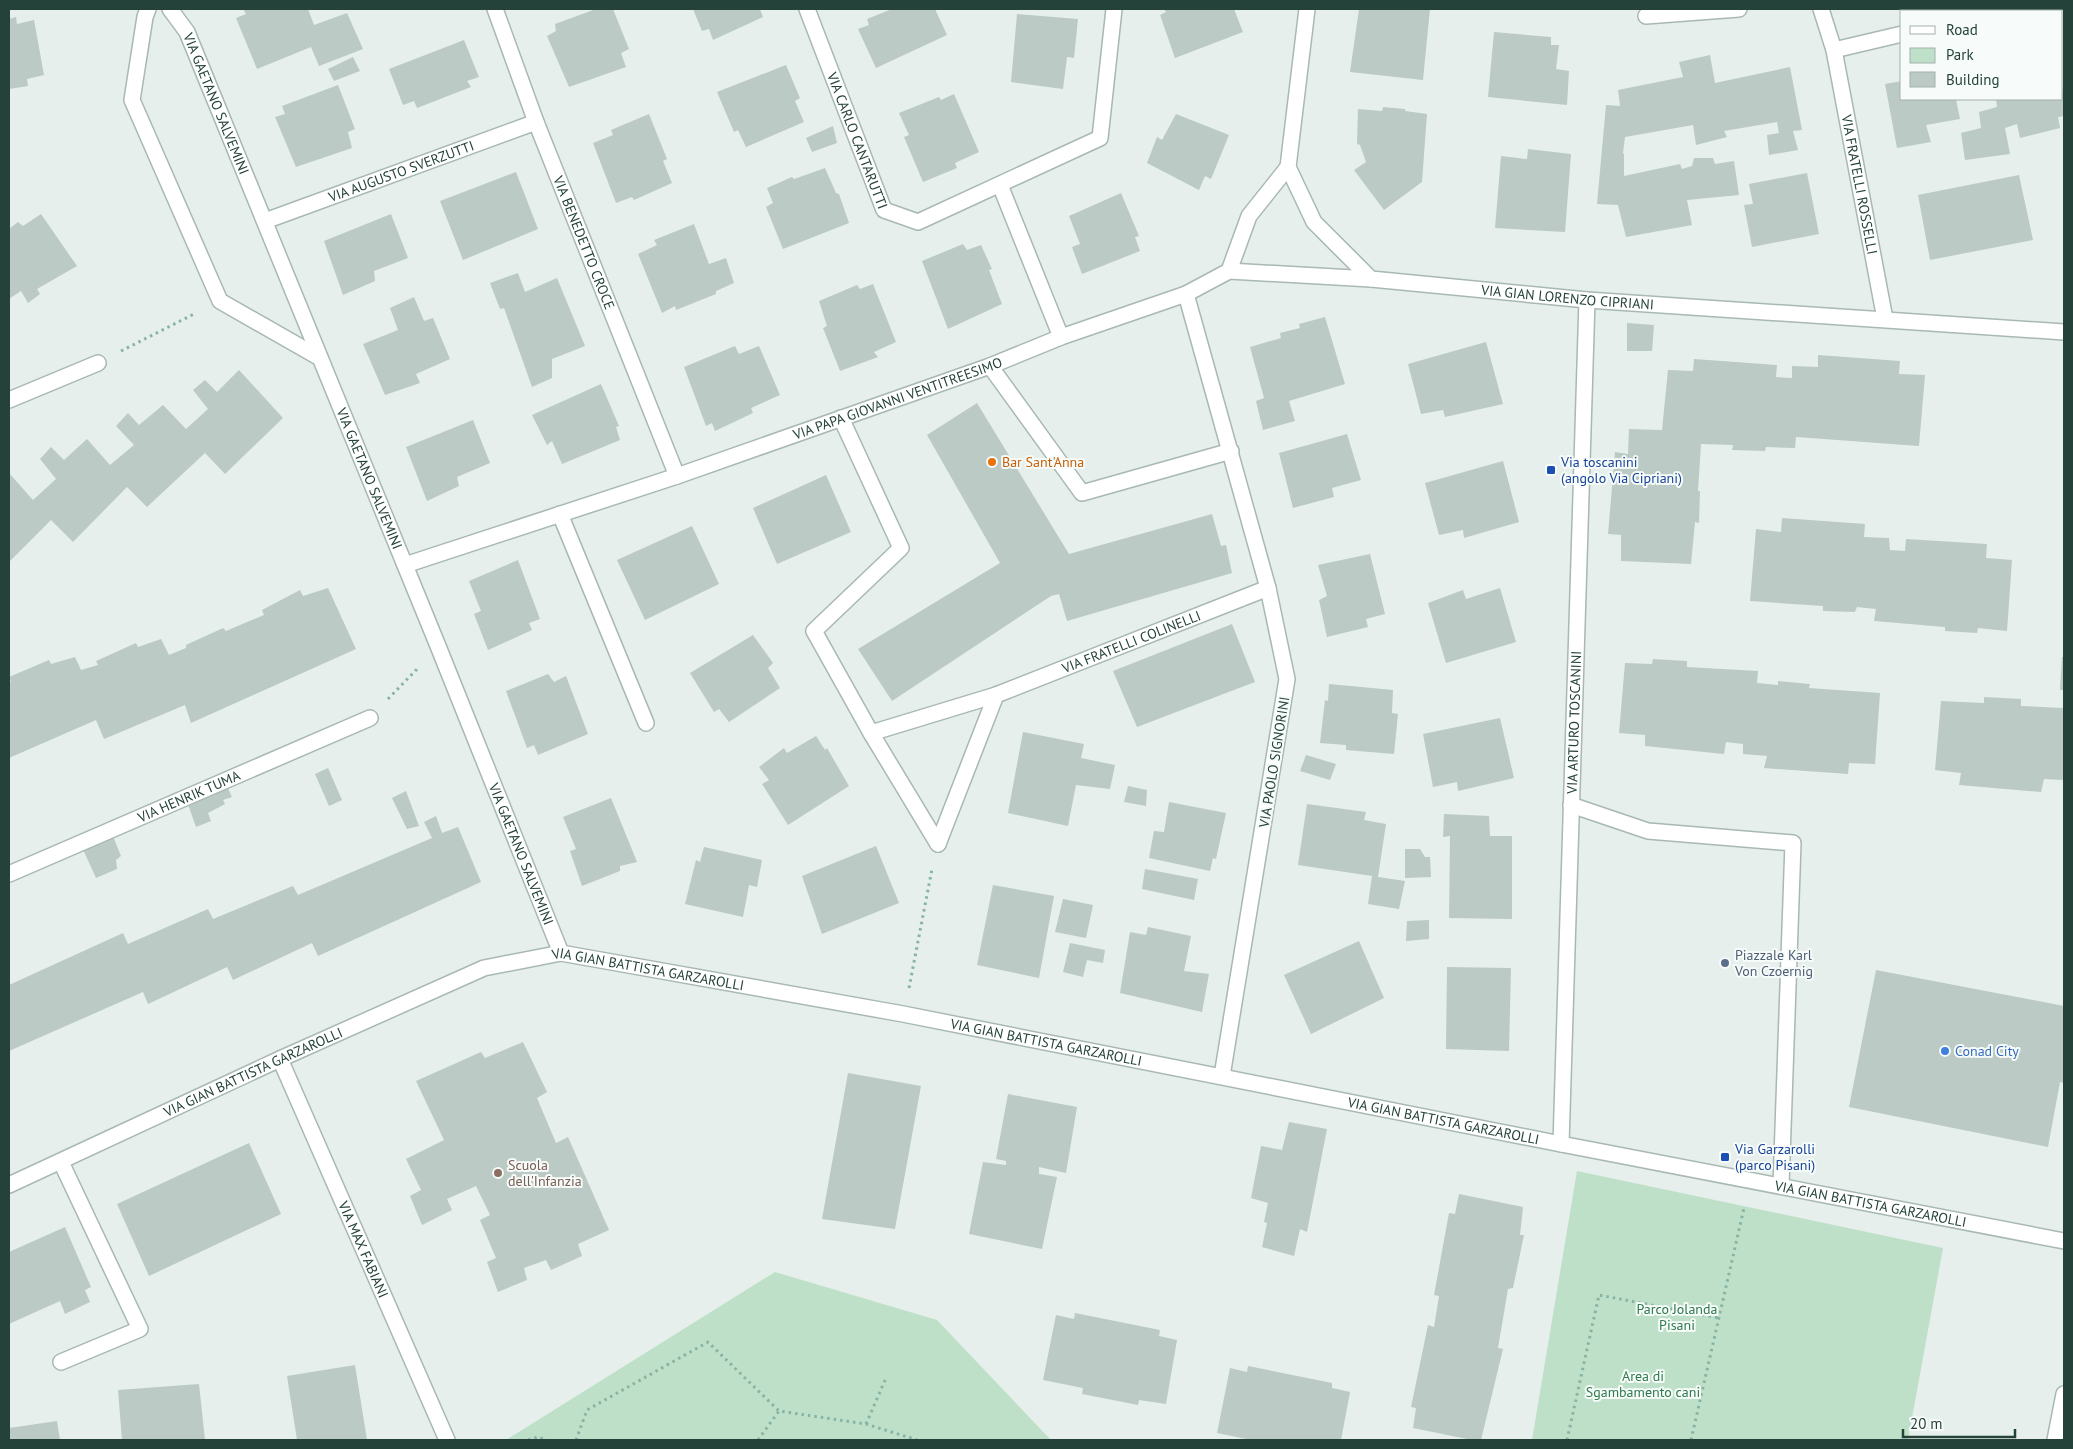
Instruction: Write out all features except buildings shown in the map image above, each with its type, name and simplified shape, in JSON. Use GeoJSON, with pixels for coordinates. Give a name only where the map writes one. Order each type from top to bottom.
{"type":"FeatureCollection","features":[{"type":"Feature","properties":{"kind":"street"},"geometry":{"type":"LineString","coordinates":[[148,9],[145,17],[132,100],[220,301],[320,358]]}},
{"type":"Feature","properties":{"kind":"street","name":"VIA GAETANO SALVEMINI"},"geometry":{"type":"LineString","coordinates":[[170,9],[188,32],[561,953]]}},
{"type":"Feature","properties":{"kind":"street","name":"VIA BENEDETTO CROCE"},"geometry":{"type":"LineString","coordinates":[[495,9],[536,122],[677,476]]}},
{"type":"Feature","properties":{"kind":"street","name":"VIA CARLO CANTARUTTI"},"geometry":{"type":"LineString","coordinates":[[807,9],[884,210],[918,222],[1100,138],[1114,9]]}},
{"type":"Feature","properties":{"kind":"street"},"geometry":{"type":"LineString","coordinates":[[1307,9],[1288,166],[1249,216],[1230,271],[1371,279]]}},
{"type":"Feature","properties":{"kind":"street"},"geometry":{"type":"LineString","coordinates":[[1646,16],[1739,9]]}},
{"type":"Feature","properties":{"kind":"street","name":"VIA FRATELLI ROSSELLI"},"geometry":{"type":"LineString","coordinates":[[1821,9],[1834,50],[1885,319]]}},
{"type":"Feature","properties":{"kind":"street"},"geometry":{"type":"LineString","coordinates":[[1834,50],[1900,34]]}},
{"type":"Feature","properties":{"kind":"street","name":"VIA AUGUSTO SVERZUTTI"},"geometry":{"type":"LineString","coordinates":[[265,221],[536,122]]}},
{"type":"Feature","properties":{"kind":"street"},"geometry":{"type":"LineString","coordinates":[[1288,166],[1314,222],[1371,279]]}},
{"type":"Feature","properties":{"kind":"street"},"geometry":{"type":"LineString","coordinates":[[1000,185],[1061,337]]}},
{"type":"Feature","properties":{"kind":"street","name":"VIA PAPA GIOVANNI VENTITREESIMO"},"geometry":{"type":"LineString","coordinates":[[405,565],[677,476],[990,366],[1061,337],[1186,294],[1230,271]]}},
{"type":"Feature","properties":{"kind":"street","name":"VIA GIAN LORENZO CIPRIANI"},"geometry":{"type":"LineString","coordinates":[[1371,279],[1587,300],[2064,332]]}},
{"type":"Feature","properties":{"kind":"street","name":"VIA PAOLO SIGNORINI"},"geometry":{"type":"LineString","coordinates":[[1186,294],[1268,588],[1287,679],[1222,1076]]}},
{"type":"Feature","properties":{"kind":"street","name":"VIA ARTURO TOSCANINI"},"geometry":{"type":"LineString","coordinates":[[1561,1144],[1587,300]]}},
{"type":"Feature","properties":{"kind":"street"},"geometry":{"type":"LineString","coordinates":[[9,400],[98,362]]}},
{"type":"Feature","properties":{"kind":"street"},"geometry":{"type":"LineString","coordinates":[[990,366],[1082,492],[1231,451]]}},
{"type":"Feature","properties":{"kind":"street"},"geometry":{"type":"LineString","coordinates":[[840,418],[901,548],[814,630],[871,733],[938,844]]}},
{"type":"Feature","properties":{"kind":"street"},"geometry":{"type":"LineString","coordinates":[[560,514],[646,723]]}},
{"type":"Feature","properties":{"kind":"street","name":"VIA FRATELLI COLINELLI"},"geometry":{"type":"LineString","coordinates":[[871,733],[996,695],[1268,588]]}},
{"type":"Feature","properties":{"kind":"street"},"geometry":{"type":"LineString","coordinates":[[938,844],[996,695]]}},
{"type":"Feature","properties":{"kind":"street","name":"VIA HENRIK TUMA"},"geometry":{"type":"LineString","coordinates":[[9,874],[370,718]]}},
{"type":"Feature","properties":{"kind":"street"},"geometry":{"type":"LineString","coordinates":[[1571,805],[1648,831],[1792,842],[1781,1186]]}},
{"type":"Feature","properties":{"kind":"street","name":"VIA GIAN BATTISTA GARZAROLLI"},"geometry":{"type":"LineString","coordinates":[[9,1185],[280,1059],[484,968],[561,953],[903,1014],[2064,1241]]}},
{"type":"Feature","properties":{"kind":"street","name":"VIA MAX FABIANI"},"geometry":{"type":"LineString","coordinates":[[280,1059],[447,1440]]}},
{"type":"Feature","properties":{"kind":"street"},"geometry":{"type":"LineString","coordinates":[[61,1162],[140,1328],[61,1362]]}},
{"type":"Feature","properties":{"kind":"street"},"geometry":{"type":"LineString","coordinates":[[2055,1440],[2064,1394]]}},
{"type":"Feature","properties":{"kind":"path"},"geometry":{"type":"LineString","coordinates":[[98,362],[220,301]]}},
{"type":"Feature","properties":{"kind":"path"},"geometry":{"type":"LineString","coordinates":[[370,718],[438,646]]}},
{"type":"Feature","properties":{"kind":"path"},"geometry":{"type":"LineString","coordinates":[[903,1014],[938,844]]}},
{"type":"Feature","properties":{"kind":"path"},"geometry":{"type":"LineString","coordinates":[[1691,1440],[1750,1180]]}},
{"type":"Feature","properties":{"kind":"path"},"geometry":{"type":"LineString","coordinates":[[1567,1440],[1599,1295],[1719,1318]]}},
{"type":"Feature","properties":{"kind":"path"},"geometry":{"type":"LineString","coordinates":[[576,1440],[587,1410],[708,1342],[779,1410],[866,1424],[917,1440]]}},
{"type":"Feature","properties":{"kind":"path"},"geometry":{"type":"LineString","coordinates":[[866,1424],[886,1378]]}},
{"type":"Feature","properties":{"kind":"path"},"geometry":{"type":"LineString","coordinates":[[758,1440],[779,1410]]}},
{"type":"Feature","properties":{"kind":"path"},"geometry":{"type":"LineString","coordinates":[[528,1440],[538,1437],[547,1440]]}},
{"type":"Feature","properties":{"kind":"green space","name":"Parco Jolanda Pisani"},"geometry":{"type":"Polygon","coordinates":[[[1577,1171],[1943,1248],[1908,1440],[1532,1440],[1577,1171]]]}},
{"type":"Feature","properties":{"kind":"green space"},"geometry":{"type":"Polygon","coordinates":[[[775,1272],[937,1320],[1051,1440],[506,1440],[775,1272]]]}},
{"type":"Feature","properties":{"kind":"place","name":"Bar Sant'Anna"},"geometry":{"type":"Point","coordinates":[992,462]}},
{"type":"Feature","properties":{"kind":"place","name":"Via toscanini (angolo Via Cipriani)"},"geometry":{"type":"Point","coordinates":[1551,470]}},
{"type":"Feature","properties":{"kind":"place","name":"Piazzale Karl Von Czoernig"},"geometry":{"type":"Point","coordinates":[1725,963]}},
{"type":"Feature","properties":{"kind":"place","name":"Conad City"},"geometry":{"type":"Point","coordinates":[1945,1051]}},
{"type":"Feature","properties":{"kind":"place","name":"Via Garzarolli (parco Pisani)"},"geometry":{"type":"Point","coordinates":[1725,1157]}},
{"type":"Feature","properties":{"kind":"place","name":"Scuola dell'Infanzia"},"geometry":{"type":"Point","coordinates":[498,1173]}},
{"type":"Feature","properties":{"kind":"park label","name":"Area di Sgambamento cani"},"geometry":{"type":"Point","coordinates":[1643,1384]}}]}
